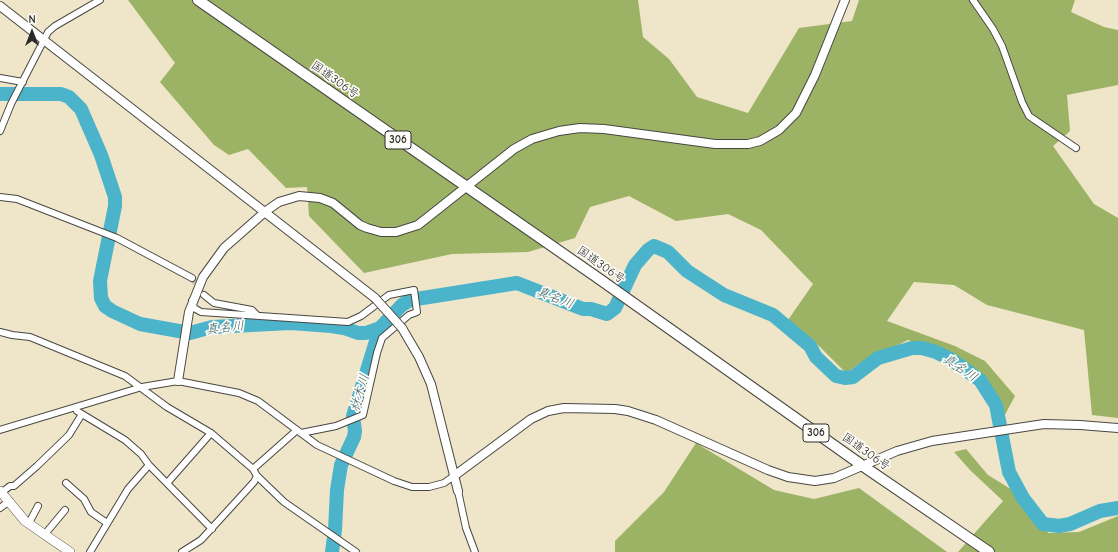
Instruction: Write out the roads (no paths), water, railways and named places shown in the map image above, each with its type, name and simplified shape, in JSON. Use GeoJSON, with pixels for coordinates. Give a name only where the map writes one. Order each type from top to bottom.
{"type":"FeatureCollection","features":[{"type":"Feature","properties":{"kind":"highway","name":"国道306号"},"geometry":{"type":"LineString","coordinates":[[198,0],[466,188],[598,278],[863,466],[990,552]]}},
{"type":"Feature","properties":{"kind":"main road"},"geometry":{"type":"LineString","coordinates":[[1,492],[8,502],[29,523],[64,550]]}},
{"type":"Feature","properties":{"kind":"street"},"geometry":{"type":"LineString","coordinates":[[0,131],[11,104],[48,32],[54,26],[100,0]]}},
{"type":"Feature","properties":{"kind":"street"},"geometry":{"type":"LineString","coordinates":[[178,381],[189,312],[192,301],[203,277],[216,257],[266,211],[279,202],[293,197],[306,196],[320,198],[333,203],[360,225],[381,232],[396,232],[418,225],[514,149],[532,139],[559,131],[580,128],[604,129],[716,144],[748,144],[760,141],[779,130],[796,113],[814,75],[845,0]]}},
{"type":"Feature","properties":{"kind":"street"},"geometry":{"type":"LineString","coordinates":[[973,0],[993,29],[1002,46],[1022,102],[1029,116],[1076,148]]}},
{"type":"Feature","properties":{"kind":"street"},"geometry":{"type":"LineString","coordinates":[[0,6],[266,211],[375,298],[402,328],[419,358],[431,384],[466,528],[475,552]]}},
{"type":"Feature","properties":{"kind":"street"},"geometry":{"type":"LineString","coordinates":[[0,78],[22,84]]}},
{"type":"Feature","properties":{"kind":"street"},"geometry":{"type":"LineString","coordinates":[[0,197],[17,199],[117,238],[192,278]]}},
{"type":"Feature","properties":{"kind":"street"},"geometry":{"type":"LineString","coordinates":[[192,301],[194,308],[201,312],[348,322],[361,316],[389,295],[414,290],[417,312],[409,315],[382,338],[377,353],[363,415],[342,422],[336,426],[299,431],[253,469]]}},
{"type":"Feature","properties":{"kind":"street"},"geometry":{"type":"LineString","coordinates":[[204,295],[214,303],[252,310],[258,316]]}},
{"type":"Feature","properties":{"kind":"street"},"geometry":{"type":"LineString","coordinates":[[0,332],[30,337],[46,342],[106,367],[142,387],[167,407],[211,433],[253,469],[257,476],[284,502],[356,552]]}},
{"type":"Feature","properties":{"kind":"street"},"geometry":{"type":"LineString","coordinates":[[0,430],[142,387],[178,381],[240,393],[258,401],[317,445],[348,458],[394,481],[412,487],[429,487],[444,483],[531,419],[548,411],[564,408],[615,409],[628,411],[656,420],[768,470],[805,480],[834,478],[897,451],[932,441],[1044,424],[1118,428]]}},
{"type":"Feature","properties":{"kind":"street"},"geometry":{"type":"LineString","coordinates":[[76,408],[77,411],[125,440],[141,454],[149,465],[168,482],[212,529]]}},
{"type":"Feature","properties":{"kind":"street"},"geometry":{"type":"LineString","coordinates":[[1,492],[10,486],[14,486],[37,466],[68,434],[82,414]]}},
{"type":"Feature","properties":{"kind":"street"},"geometry":{"type":"LineString","coordinates":[[168,482],[211,433]]}},
{"type":"Feature","properties":{"kind":"street"},"geometry":{"type":"LineString","coordinates":[[90,552],[130,485],[149,465]]}},
{"type":"Feature","properties":{"kind":"street"},"geometry":{"type":"LineString","coordinates":[[182,552],[202,540],[254,482],[257,476]]}},
{"type":"Feature","properties":{"kind":"street"},"geometry":{"type":"LineString","coordinates":[[66,483],[84,499],[91,512],[108,523]]}},
{"type":"Feature","properties":{"kind":"street"},"geometry":{"type":"LineString","coordinates":[[0,508],[8,502]]}},
{"type":"Feature","properties":{"kind":"street"},"geometry":{"type":"LineString","coordinates":[[29,523],[38,506]]}},
{"type":"Feature","properties":{"kind":"street"},"geometry":{"type":"LineString","coordinates":[[45,534],[65,510]]}},
{"type":"Feature","properties":{"kind":"street"},"geometry":{"type":"LineString","coordinates":[[192,546],[196,552]]}},
{"type":"Feature","properties":{"kind":"waterway","name":"真名川"},"geometry":{"type":"LineString","coordinates":[[0,94],[61,94],[69,97],[81,109],[101,155],[115,197],[115,206],[100,281],[101,298],[105,306],[112,311],[140,324],[190,333],[212,327],[291,323],[331,326],[344,328],[358,333],[366,333],[380,328],[402,305],[410,300],[517,283],[583,309],[591,309],[607,314],[615,308],[635,265],[648,250],[654,246],[668,252],[687,271],[724,295],[773,315],[810,346],[816,357],[836,376],[845,378],[853,377],[878,358],[912,348],[922,348],[936,352],[952,360],[980,380],[996,405],[1009,472],[1023,498],[1043,524],[1059,526],[1070,524],[1100,511],[1118,508]]}},
{"type":"Feature","properties":{"kind":"waterway","name":"材木川"},"geometry":{"type":"LineString","coordinates":[[332,552],[335,530],[337,490],[341,465],[354,437],[355,431],[353,416],[380,328]]}},
{"type":"Feature","properties":{"kind":"tunnel"},"geometry":{"type":"LineString","coordinates":[[192,278],[204,295]]}}]}
